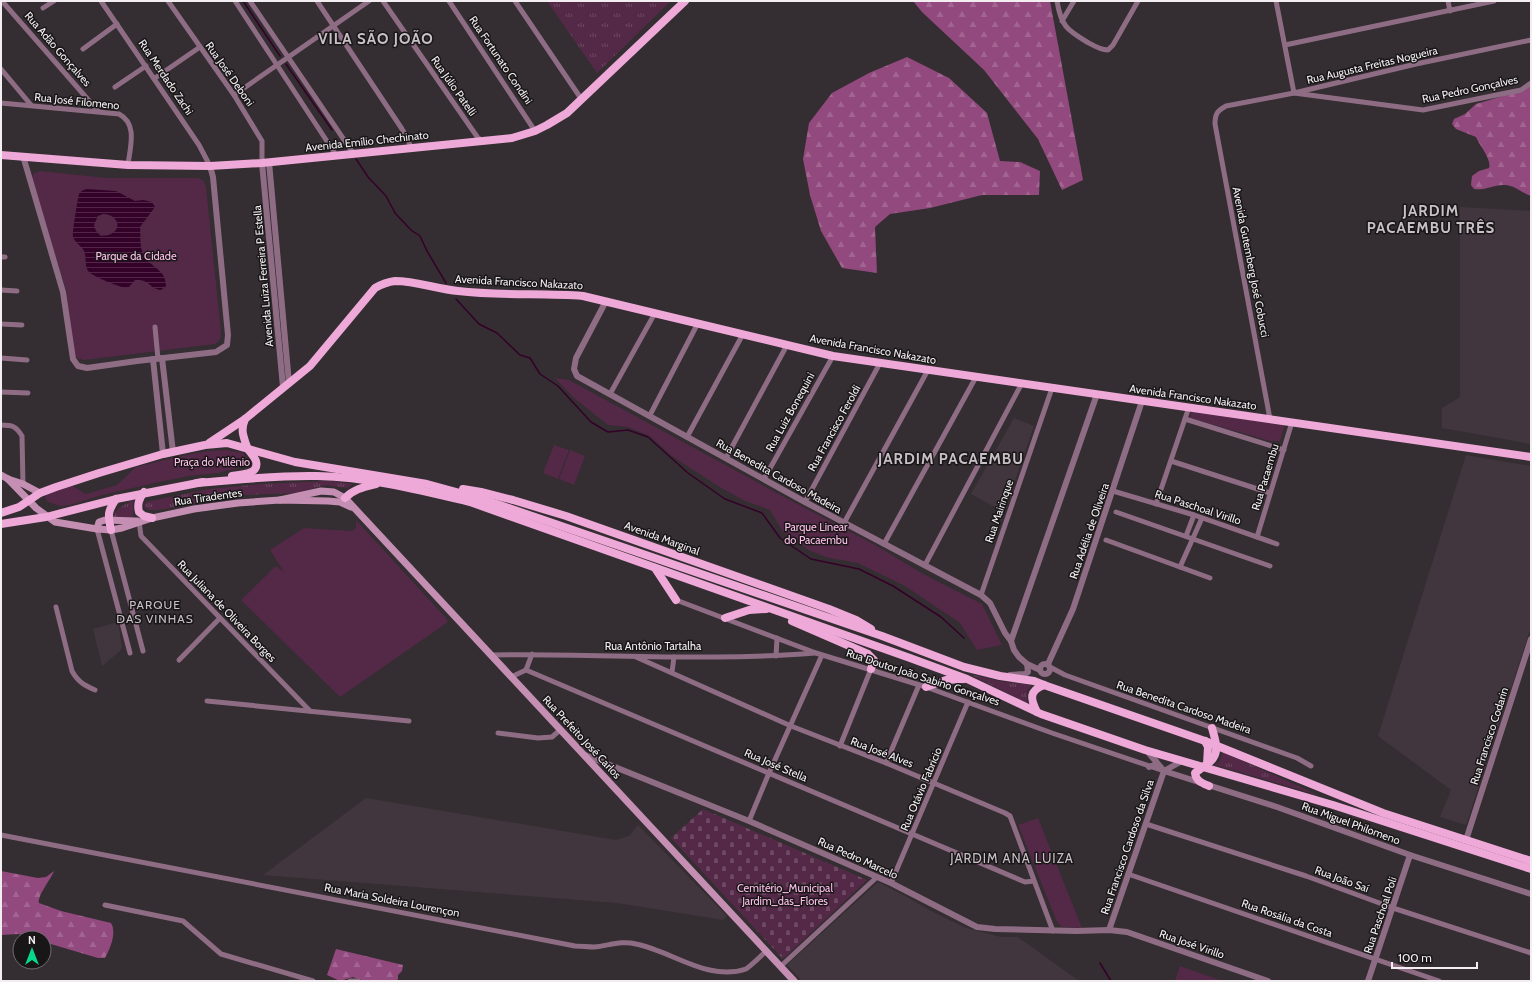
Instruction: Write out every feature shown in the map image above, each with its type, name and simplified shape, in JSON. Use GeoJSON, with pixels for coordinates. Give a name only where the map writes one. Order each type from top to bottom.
{"type":"FeatureCollection","features":[{"type":"Feature","properties":{"kind":"main road","name":"Avenida Emílio Chechinato"},"geometry":{"type":"LineString","coordinates":[[1,155],[128,165],[210,166],[482,142],[512,138],[535,131],[556,120],[582,100],[685,1]]}},
{"type":"Feature","properties":{"kind":"main road","name":"Avenida Francisco Nakazato"},"geometry":{"type":"LineString","coordinates":[[204,445],[245,419],[310,366],[375,288],[384,283],[404,282],[457,291],[496,294],[550,294],[583,296],[834,356],[1531,457]]}},
{"type":"Feature","properties":{"kind":"main road"},"geometry":{"type":"LineString","coordinates":[[1,524],[46,517],[144,492],[197,483],[252,471],[256,466],[254,455],[248,449],[243,434],[245,419]]}},
{"type":"Feature","properties":{"kind":"main road","name":"Avenida Marginal"},"geometry":{"type":"LineString","coordinates":[[204,445],[227,443],[295,462],[481,492],[513,500],[573,519],[829,609],[856,620],[882,636],[964,667],[1000,676],[1034,681],[1216,745],[1383,813],[1531,861]]}},
{"type":"Feature","properties":{"kind":"main road"},"geometry":{"type":"LineString","coordinates":[[1,513],[19,506],[40,494],[70,482],[163,454],[204,445]]}},
{"type":"Feature","properties":{"kind":"main road"},"geometry":{"type":"LineString","coordinates":[[1,475],[23,484],[40,494]]}},
{"type":"Feature","properties":{"kind":"main road"},"geometry":{"type":"LineString","coordinates":[[197,483],[284,476],[339,477],[381,483],[470,502],[967,679],[1037,712],[1145,750],[1204,766],[1333,805],[1531,869]]}},
{"type":"Feature","properties":{"kind":"main road"},"geometry":{"type":"LineString","coordinates":[[8,479],[46,517]]}},
{"type":"Feature","properties":{"kind":"main road"},"geometry":{"type":"LineString","coordinates":[[354,509],[345,498],[350,492],[381,483]]}},
{"type":"Feature","properties":{"kind":"main road","name":"Rua Tiradentes"},"geometry":{"type":"LineString","coordinates":[[280,500],[321,491],[334,492],[345,498]]}},
{"type":"Feature","properties":{"kind":"main road"},"geometry":{"type":"LineString","coordinates":[[139,521],[139,499],[144,492]]}},
{"type":"Feature","properties":{"kind":"main road","name":"Rua Tiradentes"},"geometry":{"type":"LineString","coordinates":[[328,501],[345,498]]}},
{"type":"Feature","properties":{"kind":"main road"},"geometry":{"type":"LineString","coordinates":[[111,530],[108,513],[109,508],[116,499]]}},
{"type":"Feature","properties":{"kind":"main road","name":"Rua Tiradentes"},"geometry":{"type":"LineString","coordinates":[[46,517],[55,522],[111,530],[126,527],[139,521],[152,518],[202,508],[238,503],[280,500],[328,501],[340,502],[354,509]]}},
{"type":"Feature","properties":{"kind":"main road"},"geometry":{"type":"LineString","coordinates":[[19,506],[25,511],[23,521]]}},
{"type":"Feature","properties":{"kind":"main road","name":"Rua Prefeito José Carlos"},"geometry":{"type":"LineString","coordinates":[[354,509],[794,981]]}},
{"type":"Feature","properties":{"kind":"main road"},"geometry":{"type":"LineString","coordinates":[[139,512],[144,516],[152,518]]}},
{"type":"Feature","properties":{"kind":"main road"},"geometry":{"type":"LineString","coordinates":[[97,529],[99,522],[109,520]]}},
{"type":"Feature","properties":{"kind":"main road","name":"Rua Tiradentes"},"geometry":{"type":"LineString","coordinates":[[109,520],[139,521]]}},
{"type":"Feature","properties":{"kind":"main road"},"geometry":{"type":"LineString","coordinates":[[655,568],[676,600]]}},
{"type":"Feature","properties":{"kind":"main road"},"geometry":{"type":"LineString","coordinates":[[725,618],[749,610],[761,608],[772,610],[808,629],[868,654],[874,660],[871,669]]}},
{"type":"Feature","properties":{"kind":"main road"},"geometry":{"type":"LineString","coordinates":[[922,686],[946,680],[967,679]]}},
{"type":"Feature","properties":{"kind":"main road"},"geometry":{"type":"LineString","coordinates":[[1037,712],[1034,705],[1033,692],[1037,688],[1044,685]]}},
{"type":"Feature","properties":{"kind":"main road"},"geometry":{"type":"LineString","coordinates":[[1209,786],[1195,778],[1195,773],[1212,760],[1215,755],[1216,745],[1212,728]]}},
{"type":"Feature","properties":{"kind":"main road"},"geometry":{"type":"LineString","coordinates":[[1204,766],[1208,747],[1205,741]]}},
{"type":"Feature","properties":{"kind":"street","name":"Rua Adão Gonçalves"},"geometry":{"type":"LineString","coordinates":[[2,1],[98,111]]}},
{"type":"Feature","properties":{"kind":"street"},"geometry":{"type":"LineString","coordinates":[[43,8],[54,1]]}},
{"type":"Feature","properties":{"kind":"street","name":"Rua Merdado Zachi"},"geometry":{"type":"LineString","coordinates":[[101,1],[199,145],[210,166]]}},
{"type":"Feature","properties":{"kind":"street","name":"Rua José Deboni"},"geometry":{"type":"LineString","coordinates":[[168,1],[234,95],[262,141],[266,162]]}},
{"type":"Feature","properties":{"kind":"street"},"geometry":{"type":"LineString","coordinates":[[235,1],[336,155]]}},
{"type":"Feature","properties":{"kind":"street"},"geometry":{"type":"LineString","coordinates":[[250,1],[354,153]]}},
{"type":"Feature","properties":{"kind":"street"},"geometry":{"type":"LineString","coordinates":[[317,1],[334,24],[408,137],[411,148]]}},
{"type":"Feature","properties":{"kind":"street"},"geometry":{"type":"LineString","coordinates":[[234,95],[369,1]]}},
{"type":"Feature","properties":{"kind":"street","name":"Rua Júlio Patelli"},"geometry":{"type":"LineString","coordinates":[[383,1],[482,142]]}},
{"type":"Feature","properties":{"kind":"street","name":"Rua Fortunato Condini"},"geometry":{"type":"LineString","coordinates":[[449,1],[535,131]]}},
{"type":"Feature","properties":{"kind":"street"},"geometry":{"type":"LineString","coordinates":[[514,1],[582,100]]}},
{"type":"Feature","properties":{"kind":"street"},"geometry":{"type":"LineString","coordinates":[[1057,1],[1062,21],[1069,32],[1101,50],[1108,50],[1113,45],[1138,1]]}},
{"type":"Feature","properties":{"kind":"street"},"geometry":{"type":"LineString","coordinates":[[1062,21],[1074,1]]}},
{"type":"Feature","properties":{"kind":"street"},"geometry":{"type":"LineString","coordinates":[[1276,1],[1294,93]]}},
{"type":"Feature","properties":{"kind":"street"},"geometry":{"type":"LineString","coordinates":[[1448,1],[1450,11]]}},
{"type":"Feature","properties":{"kind":"street"},"geometry":{"type":"LineString","coordinates":[[1284,45],[1494,1]]}},
{"type":"Feature","properties":{"kind":"street"},"geometry":{"type":"LineString","coordinates":[[83,49],[117,24]]}},
{"type":"Feature","properties":{"kind":"street","name":"Rua Augusta Freitas Nogueira"},"geometry":{"type":"LineString","coordinates":[[1218,110],[1226,106],[1294,93],[1416,64],[1531,40]]}},
{"type":"Feature","properties":{"kind":"street"},"geometry":{"type":"LineString","coordinates":[[154,78],[200,47]]}},
{"type":"Feature","properties":{"kind":"street"},"geometry":{"type":"LineString","coordinates":[[114,87],[146,66]]}},
{"type":"Feature","properties":{"kind":"street"},"geometry":{"type":"LineString","coordinates":[[1,69],[31,105]]}},
{"type":"Feature","properties":{"kind":"street","name":"Rua Pedro Gonçalves"},"geometry":{"type":"LineString","coordinates":[[1294,93],[1423,110],[1521,90],[1531,83]]}},
{"type":"Feature","properties":{"kind":"street","name":"Rua José Filomeno"},"geometry":{"type":"LineString","coordinates":[[1,103],[98,111],[124,116],[131,125],[132,130],[128,165]]}},
{"type":"Feature","properties":{"kind":"street","name":"Avenida Gutemberg José Cobucci"},"geometry":{"type":"LineString","coordinates":[[1218,110],[1215,116],[1215,124],[1270,419]]}},
{"type":"Feature","properties":{"kind":"street"},"geometry":{"type":"LineString","coordinates":[[23,156],[61,286],[67,314],[73,359],[78,366],[87,368],[216,352],[227,345],[228,335],[213,177],[210,166]]}},
{"type":"Feature","properties":{"kind":"street","name":"Avenida Luiza Ferreira P Estella"},"geometry":{"type":"LineString","coordinates":[[266,162],[286,385]]}},
{"type":"Feature","properties":{"kind":"street"},"geometry":{"type":"LineString","coordinates":[[1,290],[17,291]]}},
{"type":"Feature","properties":{"kind":"street","name":"Rua Benedita Cardoso Madeira"},"geometry":{"type":"LineString","coordinates":[[606,301],[576,358],[574,369],[578,376],[805,502],[981,595],[990,603],[1005,633],[1011,641],[1014,650],[1027,664],[1040,670],[1040,666],[1043,664],[1049,666],[1065,676],[1297,758],[1311,766]]}},
{"type":"Feature","properties":{"kind":"street"},"geometry":{"type":"LineString","coordinates":[[610,394],[655,313]]}},
{"type":"Feature","properties":{"kind":"street"},"geometry":{"type":"LineString","coordinates":[[650,415],[698,323]]}},
{"type":"Feature","properties":{"kind":"street"},"geometry":{"type":"LineString","coordinates":[[1,324],[22,326]]}},
{"type":"Feature","properties":{"kind":"street"},"geometry":{"type":"LineString","coordinates":[[155,327],[163,454]]}},
{"type":"Feature","properties":{"kind":"street"},"geometry":{"type":"LineString","coordinates":[[687,437],[743,334]]}},
{"type":"Feature","properties":{"kind":"street"},"geometry":{"type":"LineString","coordinates":[[726,458],[787,345]]}},
{"type":"Feature","properties":{"kind":"street","name":"Rua Luiz Bonequini"},"geometry":{"type":"LineString","coordinates":[[764,479],[834,356]]}},
{"type":"Feature","properties":{"kind":"street"},"geometry":{"type":"LineString","coordinates":[[1,358],[27,360]]}},
{"type":"Feature","properties":{"kind":"street"},"geometry":{"type":"LineString","coordinates":[[158,359],[173,452]]}},
{"type":"Feature","properties":{"kind":"street","name":"Rua Francisco Feroldi"},"geometry":{"type":"LineString","coordinates":[[805,502],[880,363]]}},
{"type":"Feature","properties":{"kind":"street"},"geometry":{"type":"LineString","coordinates":[[844,523],[928,370]]}},
{"type":"Feature","properties":{"kind":"street"},"geometry":{"type":"LineString","coordinates":[[884,544],[976,377]]}},
{"type":"Feature","properties":{"kind":"street"},"geometry":{"type":"LineString","coordinates":[[925,565],[1022,383]]}},
{"type":"Feature","properties":{"kind":"street","name":"Rua Mairinque"},"geometry":{"type":"LineString","coordinates":[[981,595],[1052,388]]}},
{"type":"Feature","properties":{"kind":"street"},"geometry":{"type":"LineString","coordinates":[[1,392],[28,393]]}},
{"type":"Feature","properties":{"kind":"street"},"geometry":{"type":"LineString","coordinates":[[1011,641],[1097,394]]}},
{"type":"Feature","properties":{"kind":"street","name":"Rua Adélia de Oliveira"},"geometry":{"type":"LineString","coordinates":[[1049,666],[1073,609],[1142,401]]}},
{"type":"Feature","properties":{"kind":"street"},"geometry":{"type":"LineString","coordinates":[[1156,504],[1189,407]]}},
{"type":"Feature","properties":{"kind":"street"},"geometry":{"type":"LineString","coordinates":[[1185,418],[1284,450]]}},
{"type":"Feature","properties":{"kind":"street","name":"Rua Pacaembu"},"geometry":{"type":"LineString","coordinates":[[1257,537],[1292,422]]}},
{"type":"Feature","properties":{"kind":"street"},"geometry":{"type":"LineString","coordinates":[[1,425],[14,425],[22,436],[23,484]]}},
{"type":"Feature","properties":{"kind":"street"},"geometry":{"type":"LineString","coordinates":[[1171,461],[1270,494]]}},
{"type":"Feature","properties":{"kind":"street","name":"Rua Paschoal Virillo"},"geometry":{"type":"LineString","coordinates":[[1113,491],[1194,515],[1277,544]]}},
{"type":"Feature","properties":{"kind":"street"},"geometry":{"type":"LineString","coordinates":[[1116,512],[1270,566]]}},
{"type":"Feature","properties":{"kind":"street"},"geometry":{"type":"LineString","coordinates":[[1186,536],[1194,515]]}},
{"type":"Feature","properties":{"kind":"street"},"geometry":{"type":"LineString","coordinates":[[1180,567],[1202,518]]}},
{"type":"Feature","properties":{"kind":"street","name":"Rua Juliana de Oliveira Borges"},"geometry":{"type":"LineString","coordinates":[[139,521],[141,536],[310,711]]}},
{"type":"Feature","properties":{"kind":"street"},"geometry":{"type":"LineString","coordinates":[[97,529],[130,653]]}},
{"type":"Feature","properties":{"kind":"street"},"geometry":{"type":"LineString","coordinates":[[111,530],[143,651]]}},
{"type":"Feature","properties":{"kind":"street"},"geometry":{"type":"LineString","coordinates":[[1106,540],[1210,578]]}},
{"type":"Feature","properties":{"kind":"street","name":"Rua Doutor João Sabino Gonçalves"},"geometry":{"type":"LineString","coordinates":[[676,600],[816,653],[922,686],[1052,733],[1164,771]]}},
{"type":"Feature","properties":{"kind":"street"},"geometry":{"type":"LineString","coordinates":[[56,607],[72,671],[76,680],[95,690]]}},
{"type":"Feature","properties":{"kind":"street"},"geometry":{"type":"LineString","coordinates":[[178,660],[220,618]]}},
{"type":"Feature","properties":{"kind":"street"},"geometry":{"type":"LineString","coordinates":[[776,656],[777,638]]}},
{"type":"Feature","properties":{"kind":"street","name":"Rua Francisco Codarin"},"geometry":{"type":"LineString","coordinates":[[1466,840],[1531,639]]}},
{"type":"Feature","properties":{"kind":"street","name":"Rua Antônio Tartalha"},"geometry":{"type":"LineString","coordinates":[[490,655],[532,654],[674,657],[776,656],[816,653]]}},
{"type":"Feature","properties":{"kind":"street"},"geometry":{"type":"LineString","coordinates":[[511,677],[526,670],[532,654]]}},
{"type":"Feature","properties":{"kind":"street"},"geometry":{"type":"LineString","coordinates":[[749,821],[822,655]]}},
{"type":"Feature","properties":{"kind":"street","name":"Rua José Alves"},"geometry":{"type":"LineString","coordinates":[[636,656],[791,726],[886,763],[1010,816],[1053,931]]}},
{"type":"Feature","properties":{"kind":"street"},"geometry":{"type":"LineString","coordinates":[[672,672],[674,657]]}},
{"type":"Feature","properties":{"kind":"street"},"geometry":{"type":"LineString","coordinates":[[1000,676],[1025,674],[1028,672],[1027,664]]}},
{"type":"Feature","properties":{"kind":"street"},"geometry":{"type":"LineString","coordinates":[[840,746],[871,669]]}},
{"type":"Feature","properties":{"kind":"street","name":"Rua José Stella"},"geometry":{"type":"LineString","coordinates":[[526,670],[1024,882],[1034,881]]}},
{"type":"Feature","properties":{"kind":"street"},"geometry":{"type":"LineString","coordinates":[[886,763],[922,686]]}},
{"type":"Feature","properties":{"kind":"street"},"geometry":{"type":"LineString","coordinates":[[207,701],[409,721]]}},
{"type":"Feature","properties":{"kind":"street","name":"Rua Otávio Fabrício"},"geometry":{"type":"LineString","coordinates":[[891,884],[968,702]]}},
{"type":"Feature","properties":{"kind":"street"},"geometry":{"type":"LineString","coordinates":[[498,733],[538,738],[552,737],[560,730]]}},
{"type":"Feature","properties":{"kind":"street"},"geometry":{"type":"LineString","coordinates":[[1145,750],[1164,771],[1182,761]]}},
{"type":"Feature","properties":{"kind":"street","name":"Rua Pedro Marcelo"},"geometry":{"type":"LineString","coordinates":[[582,754],[749,821],[877,877],[977,927],[1053,931],[1109,930]]}},
{"type":"Feature","properties":{"kind":"street"},"geometry":{"type":"LineString","coordinates":[[1149,767],[1157,764],[1156,761]]}},
{"type":"Feature","properties":{"kind":"street"},"geometry":{"type":"LineString","coordinates":[[597,769],[606,763]]}},
{"type":"Feature","properties":{"kind":"street","name":"Rua Miguel Philomeno"},"geometry":{"type":"LineString","coordinates":[[1164,771],[1277,807],[1410,855],[1531,894]]}},
{"type":"Feature","properties":{"kind":"street","name":"Rua Francisco Cardoso da Silva"},"geometry":{"type":"LineString","coordinates":[[1109,930],[1164,771]]}},
{"type":"Feature","properties":{"kind":"street","name":"Rua João Saí"},"geometry":{"type":"LineString","coordinates":[[1146,824],[1306,876],[1392,908],[1531,953]]}},
{"type":"Feature","properties":{"kind":"street","name":"Rua Maria Soldeira Lourençon"},"geometry":{"type":"LineString","coordinates":[[1,835],[575,946],[594,947],[620,942],[636,944],[652,949],[698,972],[718,978],[735,975],[747,969],[766,951]]}},
{"type":"Feature","properties":{"kind":"street","name":"Rua Paschoal Poli"},"geometry":{"type":"LineString","coordinates":[[1368,981],[1410,855]]}},
{"type":"Feature","properties":{"kind":"street","name":"Rua Rosália da Costa"},"geometry":{"type":"LineString","coordinates":[[1128,874],[1439,981]]}},
{"type":"Feature","properties":{"kind":"street"},"geometry":{"type":"LineString","coordinates":[[781,966],[877,877]]}},
{"type":"Feature","properties":{"kind":"street"},"geometry":{"type":"LineString","coordinates":[[105,905],[183,921],[221,954],[312,981]]}},
{"type":"Feature","properties":{"kind":"street","name":"Rua José Virillo"},"geometry":{"type":"LineString","coordinates":[[1109,930],[1127,932],[1268,981]]}},
{"type":"Feature","properties":{"kind":"street"},"geometry":{"type":"LineString","coordinates":[[350,981],[358,981]]}},
{"type":"Feature","properties":{"kind":"shaded area"},"geometry":{"type":"Polygon","coordinates":[[[87,189],[116,191],[135,201],[143,200],[152,202],[155,207],[140,227],[141,243],[145,257],[164,276],[166,286],[161,290],[140,280],[135,280],[128,288],[125,288],[102,279],[87,270],[84,251],[75,241],[73,234],[79,194],[81,191],[87,189]],[[103,214],[98,216],[94,225],[96,231],[101,236],[110,235],[117,228],[117,222],[115,219],[103,214]]]}},
{"type":"Feature","properties":{"kind":"shaded area"},"geometry":{"type":"Polygon","coordinates":[[[1460,207],[1531,211],[1531,444],[1442,428],[1442,408],[1460,397],[1460,207]]]}},
{"type":"Feature","properties":{"kind":"shaded area"},"geometry":{"type":"Polygon","coordinates":[[[1014,418],[1034,426],[1004,512],[971,494],[1014,418]]]}},
{"type":"Feature","properties":{"kind":"shaded area"},"geometry":{"type":"Polygon","coordinates":[[[1466,455],[1531,466],[1531,627],[1466,825],[1440,817],[1451,790],[1378,736],[1466,455]]]}},
{"type":"Feature","properties":{"kind":"shaded area"},"geometry":{"type":"Polygon","coordinates":[[[118,622],[122,647],[120,651],[102,666],[93,629],[118,622]]]}},
{"type":"Feature","properties":{"kind":"shaded area"},"geometry":{"type":"Polygon","coordinates":[[[366,798],[616,840],[629,836],[638,825],[727,916],[723,920],[617,903],[263,875],[366,798]]]}},
{"type":"Feature","properties":{"kind":"shaded area"},"geometry":{"type":"Polygon","coordinates":[[[878,882],[966,928],[1001,937],[1018,937],[1079,981],[802,981],[787,965],[878,882]]]}},
{"type":"Feature","properties":{"kind":"green space"},"geometry":{"type":"Polygon","coordinates":[[[547,1],[671,1],[597,73],[547,1]]]}},
{"type":"Feature","properties":{"kind":"green space"},"geometry":{"type":"Polygon","coordinates":[[[913,1],[1050,1],[1083,180],[1062,190],[1038,139],[984,70],[922,12],[913,1]]]}},
{"type":"Feature","properties":{"kind":"green space"},"geometry":{"type":"Polygon","coordinates":[[[907,57],[949,78],[987,113],[1000,161],[1020,162],[1040,171],[1039,195],[982,195],[930,208],[890,214],[875,227],[877,273],[842,268],[821,231],[810,195],[803,159],[809,123],[832,93],[869,73],[907,57]]]}},
{"type":"Feature","properties":{"kind":"green space"},"geometry":{"type":"Polygon","coordinates":[[[1531,83],[1531,196],[1508,185],[1497,185],[1482,189],[1474,189],[1471,185],[1472,176],[1479,171],[1489,168],[1489,161],[1476,137],[1456,129],[1452,124],[1454,119],[1465,114],[1476,104],[1513,93],[1531,83]]]}},
{"type":"Feature","properties":{"kind":"green space","name":"Parque da Cidade"},"geometry":{"type":"Polygon","coordinates":[[[41,171],[106,178],[198,178],[204,181],[206,187],[221,332],[218,342],[215,344],[84,360],[77,358],[74,354],[66,289],[31,181],[34,173],[41,171]]]}},
{"type":"Feature","properties":{"kind":"green space","name":"Parque Linear do Pacaembu"},"geometry":{"type":"Polygon","coordinates":[[[555,378],[569,380],[875,545],[925,575],[982,604],[1002,645],[977,650],[960,623],[905,586],[858,563],[825,557],[809,550],[783,532],[770,510],[743,500],[718,486],[672,456],[650,436],[628,427],[608,425],[574,398],[555,378]]]}},
{"type":"Feature","properties":{"kind":"green space"},"geometry":{"type":"Polygon","coordinates":[[[1192,409],[1283,424],[1284,427],[1280,441],[1270,441],[1190,418],[1192,409]]]}},
{"type":"Feature","properties":{"kind":"green space"},"geometry":{"type":"Polygon","coordinates":[[[554,445],[569,450],[558,479],[543,473],[554,445]]]}},
{"type":"Feature","properties":{"kind":"green space","name":"Praça do Milênio"},"geometry":{"type":"Polygon","coordinates":[[[226,450],[243,453],[246,458],[243,467],[218,473],[189,476],[159,482],[102,495],[70,505],[60,506],[48,502],[45,498],[46,495],[71,485],[86,494],[117,485],[136,467],[186,455],[208,451],[226,450]]]}},
{"type":"Feature","properties":{"kind":"green space"},"geometry":{"type":"Polygon","coordinates":[[[570,450],[585,456],[574,485],[559,479],[570,450]]]}},
{"type":"Feature","properties":{"kind":"green space"},"geometry":{"type":"Polygon","coordinates":[[[329,481],[353,484],[347,488],[326,485],[296,493],[244,495],[158,510],[149,510],[144,507],[146,502],[209,489],[261,484],[329,481]]]}},
{"type":"Feature","properties":{"kind":"green space"},"geometry":{"type":"Polygon","coordinates":[[[133,500],[133,517],[116,518],[113,516],[119,508],[133,500]]]}},
{"type":"Feature","properties":{"kind":"green space"},"geometry":{"type":"Polygon","coordinates":[[[356,520],[448,622],[340,697],[241,600],[276,566],[284,572],[270,550],[304,528],[352,531],[356,528],[356,520]]]}},
{"type":"Feature","properties":{"kind":"green space"},"geometry":{"type":"Polygon","coordinates":[[[969,674],[999,681],[1031,685],[1027,691],[1027,703],[969,674]]]}},
{"type":"Feature","properties":{"kind":"green space"},"geometry":{"type":"Polygon","coordinates":[[[1223,752],[1318,795],[1215,765],[1219,762],[1223,752]]]}},
{"type":"Feature","properties":{"kind":"green space","name":"Cemitério_Municipal Jardim_das_Flores"},"geometry":{"type":"Polygon","coordinates":[[[703,809],[867,880],[783,959],[671,838],[703,809]]]}},
{"type":"Feature","properties":{"kind":"green space"},"geometry":{"type":"Polygon","coordinates":[[[1038,818],[1082,928],[1062,927],[1057,922],[1018,825],[1038,818]]]}},
{"type":"Feature","properties":{"kind":"green space"},"geometry":{"type":"Polygon","coordinates":[[[1,871],[38,878],[46,877],[54,871],[40,896],[39,903],[61,911],[111,923],[113,927],[111,946],[105,958],[98,958],[52,944],[52,930],[12,930],[12,934],[1,935],[1,871]]]}},
{"type":"Feature","properties":{"kind":"green space"},"geometry":{"type":"Polygon","coordinates":[[[336,949],[403,965],[402,971],[398,975],[398,979],[396,981],[364,981],[353,977],[340,981],[327,975],[336,949]]]}},
{"type":"Feature","properties":{"kind":"green space"},"geometry":{"type":"Polygon","coordinates":[[[1180,966],[1223,981],[1175,981],[1180,966]]]}},
{"type":"Feature","properties":{"kind":"waterway"},"geometry":{"type":"LineString","coordinates":[[243,1],[280,56]]}},
{"type":"Feature","properties":{"kind":"waterway"},"geometry":{"type":"LineString","coordinates":[[286,64],[332,130]]}},
{"type":"Feature","properties":{"kind":"waterway"},"geometry":{"type":"LineString","coordinates":[[356,159],[368,177],[386,196],[395,213],[411,230],[420,236],[446,283]]}},
{"type":"Feature","properties":{"kind":"waterway"},"geometry":{"type":"LineString","coordinates":[[456,299],[479,324],[497,333],[520,355],[530,358],[540,374],[558,386],[591,422],[608,432],[628,430],[648,437],[688,473],[725,499],[762,513],[780,538],[811,559],[859,569],[893,586],[941,617],[964,638]]}},
{"type":"Feature","properties":{"kind":"waterway"},"geometry":{"type":"LineString","coordinates":[[1100,963],[1111,981]]}},
{"type":"Feature","properties":{"kind":"district","name":"VILA SÃO JOÃO"},"geometry":{"type":"Point","coordinates":[376,39]}},
{"type":"Feature","properties":{"kind":"district","name":"JARDIM PACAEMBU TRÊS"},"geometry":{"type":"Point","coordinates":[1431,220]}},
{"type":"Feature","properties":{"kind":"district","name":"JARDIM PACAEMBU"},"geometry":{"type":"Point","coordinates":[951,459]}},
{"type":"Feature","properties":{"kind":"district","name":"PARQUE DAS VINHAS"},"geometry":{"type":"Point","coordinates":[155,612]}},
{"type":"Feature","properties":{"kind":"district","name":"JARDIM ANA LUIZA"},"geometry":{"type":"Point","coordinates":[1012,858]}}]}
